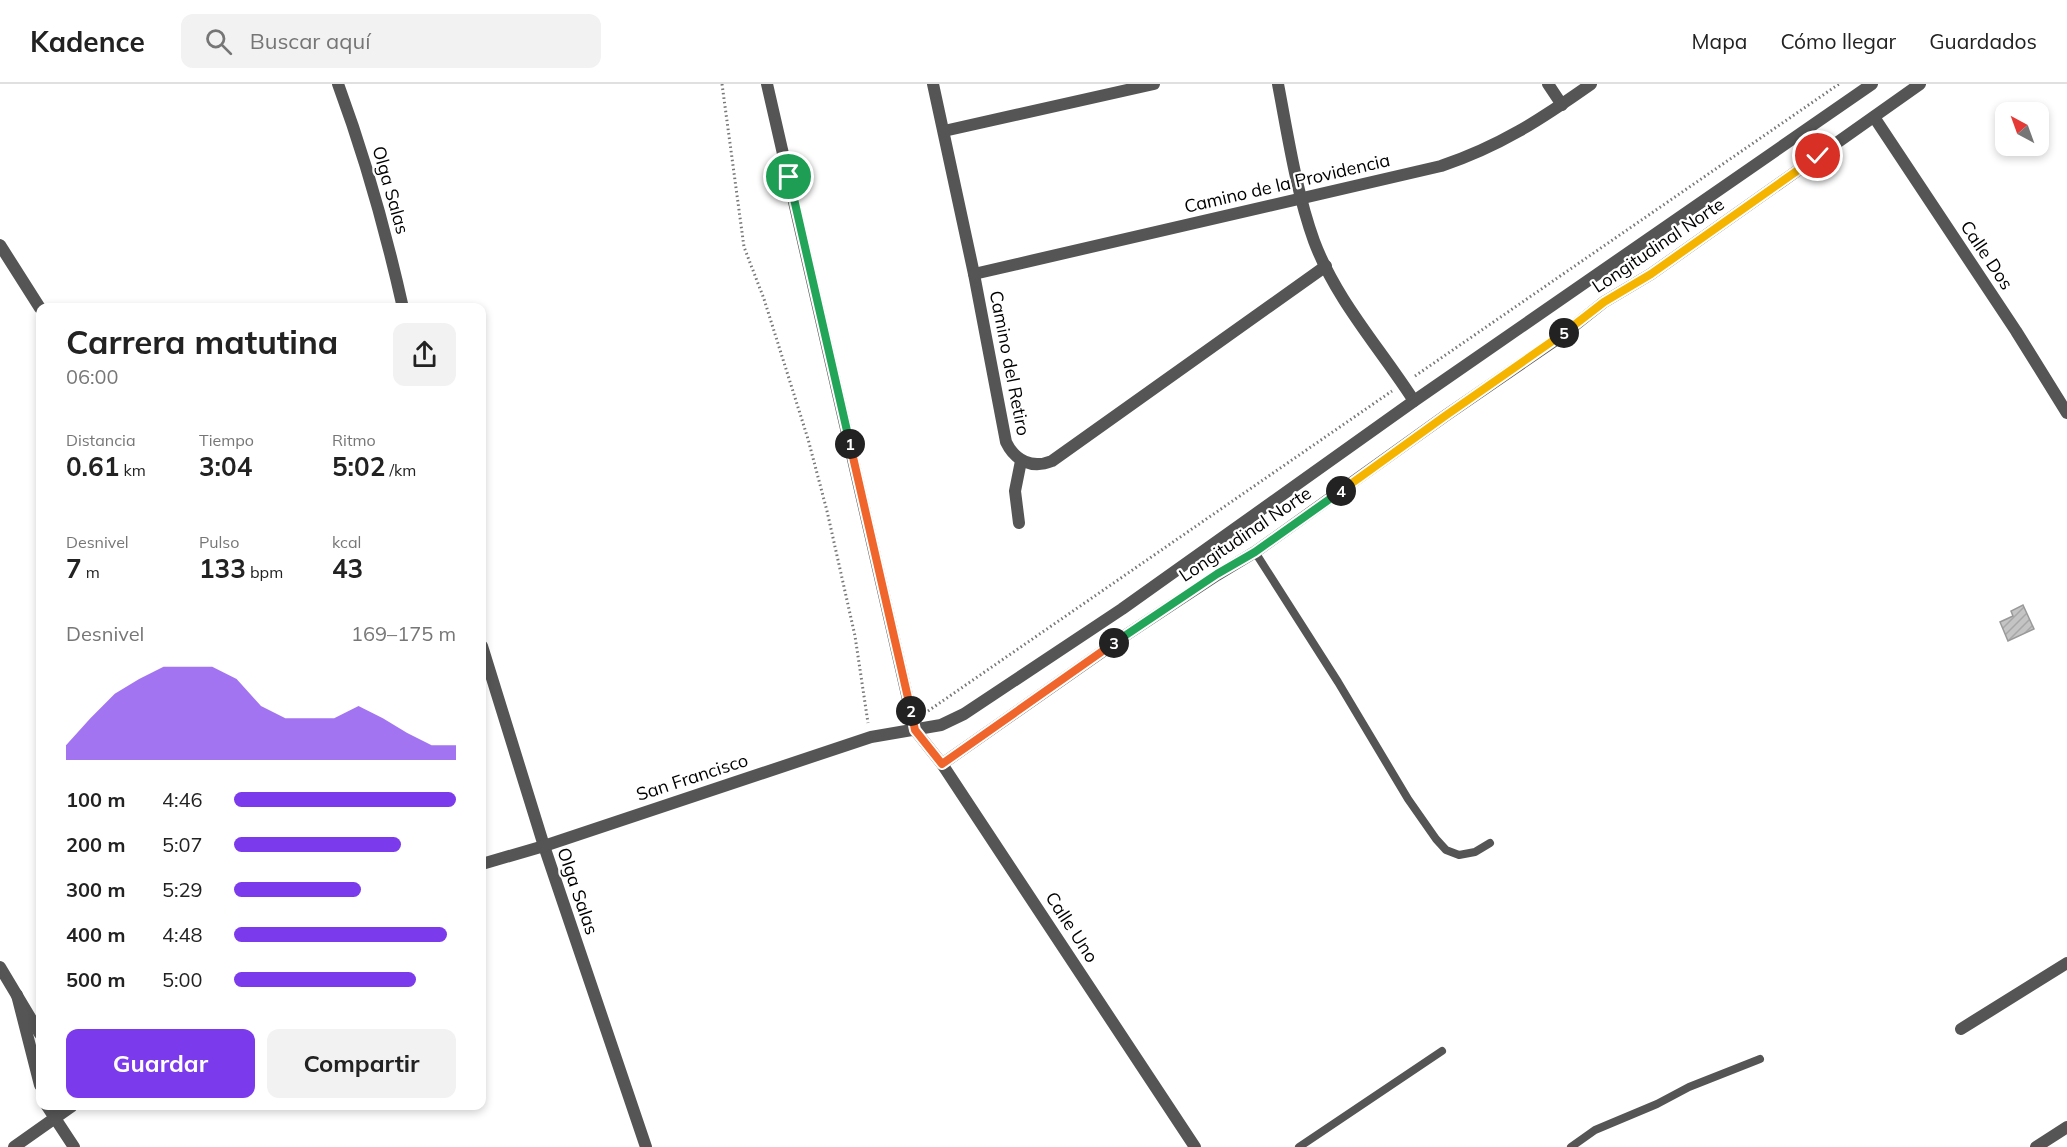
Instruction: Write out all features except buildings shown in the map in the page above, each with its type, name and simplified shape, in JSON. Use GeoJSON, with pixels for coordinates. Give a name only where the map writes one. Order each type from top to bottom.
{"type":"FeatureCollection","features":[{"type":"Feature","properties":{"kind":"street","name":"Olga Salas"},"geometry":{"type":"LineString","coordinates":[[338,84],[366,168],[402,303]]}},
{"type":"Feature","properties":{"kind":"street"},"geometry":{"type":"LineString","coordinates":[[767,84],[915,730]]}},
{"type":"Feature","properties":{"kind":"street","name":"Camino del Retiro"},"geometry":{"type":"LineString","coordinates":[[933,84],[974,274],[1006,442],[1010,450],[1021,461],[1037,465],[1052,461],[1326,266]]}},
{"type":"Feature","properties":{"kind":"street"},"geometry":{"type":"LineString","coordinates":[[944,131],[1154,84]]}},
{"type":"Feature","properties":{"kind":"street"},"geometry":{"type":"LineString","coordinates":[[1278,84],[1301,198],[1314,241],[1342,298],[1414,401]]}},
{"type":"Feature","properties":{"kind":"street"},"geometry":{"type":"LineString","coordinates":[[1548,84],[1562,105]]}},
{"type":"Feature","properties":{"kind":"street","name":"Camino de la Providencia"},"geometry":{"type":"LineString","coordinates":[[974,274],[1411,174],[1470,156],[1521,132],[1591,84]]}},
{"type":"Feature","properties":{"kind":"street","name":"Longitudinal Norte"},"geometry":{"type":"LineString","coordinates":[[915,730],[941,725],[964,714],[1122,609],[1414,401],[1872,84]]}},
{"type":"Feature","properties":{"kind":"street","name":"Longitudinal Norte"},"geometry":{"type":"LineString","coordinates":[[942,764],[1126,635],[1217,574],[1255,552],[1560,337],[1604,302],[1651,274],[1920,84]]}},
{"type":"Feature","properties":{"kind":"street","name":"Calle Dos"},"geometry":{"type":"LineString","coordinates":[[1874,117],[2016,331],[2067,413]]}},
{"type":"Feature","properties":{"kind":"street"},"geometry":{"type":"LineString","coordinates":[[0,245],[37,303]]}},
{"type":"Feature","properties":{"kind":"street"},"geometry":{"type":"LineString","coordinates":[[1019,523],[1015,492],[1021,461]]}},
{"type":"Feature","properties":{"kind":"street","name":"Olga Salas"},"geometry":{"type":"LineString","coordinates":[[486,659],[544,846],[646,1147]]}},
{"type":"Feature","properties":{"kind":"street","name":"San Francisco"},"geometry":{"type":"LineString","coordinates":[[486,863],[544,846],[871,736],[915,730]]}},
{"type":"Feature","properties":{"kind":"street","name":"Calle Uno"},"geometry":{"type":"LineString","coordinates":[[915,730],[942,764],[1196,1147]]}},
{"type":"Feature","properties":{"kind":"street"},"geometry":{"type":"LineString","coordinates":[[1961,1029],[2067,963]]}},
{"type":"Feature","properties":{"kind":"street"},"geometry":{"type":"LineString","coordinates":[[0,967],[36,1027]]}},
{"type":"Feature","properties":{"kind":"street"},"geometry":{"type":"LineString","coordinates":[[17,995],[36,1069]]}},
{"type":"Feature","properties":{"kind":"street"},"geometry":{"type":"LineString","coordinates":[[50,1110],[74,1147]]}},
{"type":"Feature","properties":{"kind":"street"},"geometry":{"type":"LineString","coordinates":[[14,1147],[66,1110]]}},
{"type":"Feature","properties":{"kind":"street"},"geometry":{"type":"LineString","coordinates":[[2036,1147],[2067,1127]]}},
{"type":"Feature","properties":{"kind":"lane"},"geometry":{"type":"LineString","coordinates":[[1255,552],[1338,682],[1408,799],[1436,839],[1446,850],[1460,855],[1475,852],[1490,843]]}},
{"type":"Feature","properties":{"kind":"lane"},"geometry":{"type":"LineString","coordinates":[[1299,1147],[1442,1051]]}},
{"type":"Feature","properties":{"kind":"lane"},"geometry":{"type":"LineString","coordinates":[[1571,1147],[1595,1130],[1657,1104],[1689,1087],[1760,1059]]}},
{"type":"Feature","properties":{"kind":"path"},"geometry":{"type":"LineString","coordinates":[[722,84],[744,247],[764,299],[827,511],[855,636],[871,736]]}},
{"type":"Feature","properties":{"kind":"path"},"geometry":{"type":"LineString","coordinates":[[912,717],[928,711],[1839,84]]}},
{"type":"Feature","properties":{"kind":"route"},"geometry":{"type":"LineString","coordinates":[[789,177],[915,730],[942,764],[1126,635],[1217,574],[1255,552],[1560,337],[1604,302],[1651,274],[1818,156]]}}]}
